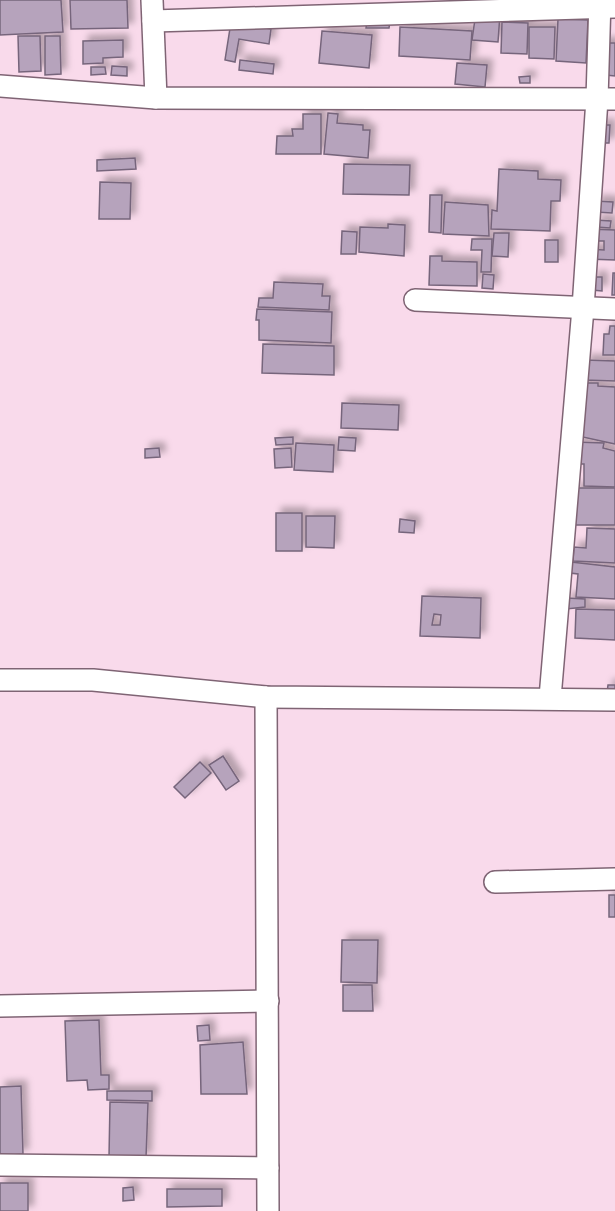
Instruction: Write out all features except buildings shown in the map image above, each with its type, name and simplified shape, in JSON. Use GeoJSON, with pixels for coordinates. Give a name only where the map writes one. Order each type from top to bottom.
{"type":"FeatureCollection","features":[{"type":"Feature","properties":{"kind":"street"},"geometry":{"type":"LineString","coordinates":[[152,0],[156,98]]}},
{"type":"Feature","properties":{"kind":"street"},"geometry":{"type":"LineString","coordinates":[[153,21],[605,5],[606,99],[583,308],[550,698]]}},
{"type":"Feature","properties":{"kind":"street"},"geometry":{"type":"LineString","coordinates":[[0,86],[156,98],[606,99]]}},
{"type":"Feature","properties":{"kind":"street"},"geometry":{"type":"LineString","coordinates":[[416,300],[615,309]]}},
{"type":"Feature","properties":{"kind":"street"},"geometry":{"type":"LineString","coordinates":[[0,680],[93,680],[266,697],[615,700]]}},
{"type":"Feature","properties":{"kind":"street"},"geometry":{"type":"LineString","coordinates":[[266,697],[268,1211]]}},
{"type":"Feature","properties":{"kind":"street"},"geometry":{"type":"LineString","coordinates":[[495,882],[615,879]]}},
{"type":"Feature","properties":{"kind":"street"},"geometry":{"type":"LineString","coordinates":[[0,1006],[268,1001]]}},
{"type":"Feature","properties":{"kind":"street"},"geometry":{"type":"LineString","coordinates":[[0,1165],[268,1168]]}}]}
